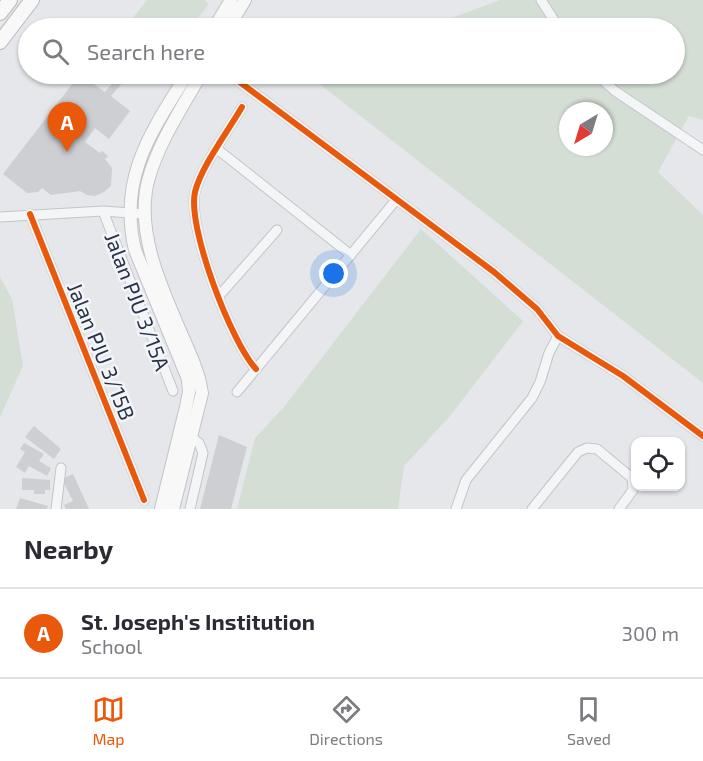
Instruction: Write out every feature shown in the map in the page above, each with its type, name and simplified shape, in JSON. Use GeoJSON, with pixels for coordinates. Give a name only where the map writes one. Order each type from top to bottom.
{"type":"FeatureCollection","features":[{"type":"Feature","properties":{"kind":"highway"},"geometry":{"type":"LineString","coordinates":[[0,13],[10,0]]}},
{"type":"Feature","properties":{"kind":"highway"},"geometry":{"type":"LineString","coordinates":[[18,18],[32,0]]}},
{"type":"Feature","properties":{"kind":"highway"},"geometry":{"type":"LineString","coordinates":[[0,42],[18,18]]}},
{"type":"Feature","properties":{"kind":"main road"},"geometry":{"type":"LineString","coordinates":[[220,18],[231,0]]}},
{"type":"Feature","properties":{"kind":"main road"},"geometry":{"type":"LineString","coordinates":[[234,18],[245,0]]}},
{"type":"Feature","properties":{"kind":"main road"},"geometry":{"type":"LineString","coordinates":[[161,509],[186,407],[189,392],[188,379],[135,250],[130,231],[129,212],[138,162],[181,84]]}},
{"type":"Feature","properties":{"kind":"main road"},"geometry":{"type":"LineString","coordinates":[[173,509],[202,393],[199,378],[149,251],[144,214],[148,182],[160,150],[196,84]]}},
{"type":"Feature","properties":{"kind":"street"},"geometry":{"type":"LineString","coordinates":[[541,0],[553,18]]}},
{"type":"Feature","properties":{"kind":"street"},"geometry":{"type":"LineString","coordinates":[[242,84],[458,245],[517,292],[544,316],[558,336],[622,376],[703,436]]}},
{"type":"Feature","properties":{"kind":"street"},"geometry":{"type":"LineString","coordinates":[[607,84],[615,92],[703,150]]}},
{"type":"Feature","properties":{"kind":"street"},"geometry":{"type":"LineString","coordinates":[[242,107],[195,191],[193,208],[197,232],[218,297],[244,353],[255,369]]}},
{"type":"Feature","properties":{"kind":"street"},"geometry":{"type":"LineString","coordinates":[[217,149],[351,255]]}},
{"type":"Feature","properties":{"kind":"street"},"geometry":{"type":"LineString","coordinates":[[237,392],[396,200]]}},
{"type":"Feature","properties":{"kind":"street"},"geometry":{"type":"LineString","coordinates":[[0,217],[103,211],[144,214]]}},
{"type":"Feature","properties":{"kind":"street","name":"Jalan PJU 3/15A"},"geometry":{"type":"LineString","coordinates":[[103,211],[173,391]]}},
{"type":"Feature","properties":{"kind":"street","name":"Jalan PJU 3/15B"},"geometry":{"type":"LineString","coordinates":[[30,214],[144,500]]}},
{"type":"Feature","properties":{"kind":"street"},"geometry":{"type":"LineString","coordinates":[[218,297],[277,230]]}},
{"type":"Feature","properties":{"kind":"street"},"geometry":{"type":"LineString","coordinates":[[456,509],[466,480],[532,398],[558,336]]}},
{"type":"Feature","properties":{"kind":"street"},"geometry":{"type":"LineString","coordinates":[[190,436],[199,443],[203,453],[190,509]]}},
{"type":"Feature","properties":{"kind":"street"},"geometry":{"type":"LineString","coordinates":[[532,509],[578,452],[587,448],[597,449],[632,478],[633,490],[619,509]]}},
{"type":"Feature","properties":{"kind":"street"},"geometry":{"type":"LineString","coordinates":[[56,509],[62,468]]}},
{"type":"Feature","properties":{"kind":"shaded area"},"geometry":{"type":"Polygon","coordinates":[[[147,0],[204,0],[209,4],[198,18],[133,18],[147,0]]]}},
{"type":"Feature","properties":{"kind":"shaded area"},"geometry":{"type":"Polygon","coordinates":[[[500,0],[703,0],[703,120],[689,116],[658,172],[703,215],[703,383],[320,84],[685,84],[685,18],[451,18],[500,0]]]}},
{"type":"Feature","properties":{"kind":"shaded area"},"geometry":{"type":"Polygon","coordinates":[[[421,229],[523,321],[450,416],[404,466],[398,509],[237,509],[255,438],[284,407],[421,229]]]}},
{"type":"Feature","properties":{"kind":"shaded area"},"geometry":{"type":"Polygon","coordinates":[[[0,277],[12,299],[23,366],[0,417],[0,277]]]}},
{"type":"Feature","properties":{"kind":"building"},"geometry":{"type":"Polygon","coordinates":[[[72,84],[94,84],[105,92],[112,84],[121,84],[111,96],[130,111],[109,139],[95,128],[85,142],[108,156],[105,159],[112,168],[111,186],[104,192],[95,196],[80,191],[51,195],[42,188],[38,192],[27,193],[3,174],[72,84]]]}},
{"type":"Feature","properties":{"kind":"building"},"geometry":{"type":"Polygon","coordinates":[[[34,426],[61,449],[54,459],[25,437],[34,426]]]}},
{"type":"Feature","properties":{"kind":"building"},"geometry":{"type":"Polygon","coordinates":[[[219,435],[247,447],[231,509],[200,509],[219,435]]]}},
{"type":"Feature","properties":{"kind":"building"},"geometry":{"type":"Polygon","coordinates":[[[24,443],[44,454],[39,461],[51,468],[47,476],[29,466],[25,473],[16,467],[25,452],[20,449],[24,443]]]}},
{"type":"Feature","properties":{"kind":"building"},"geometry":{"type":"Polygon","coordinates":[[[73,474],[89,509],[66,509],[64,505],[73,501],[62,479],[73,474]]]}},
{"type":"Feature","properties":{"kind":"building"},"geometry":{"type":"Polygon","coordinates":[[[22,478],[50,480],[50,490],[45,490],[45,494],[34,494],[34,490],[22,490],[22,478]]]}},
{"type":"Feature","properties":{"kind":"building"},"geometry":{"type":"Polygon","coordinates":[[[20,498],[48,506],[47,509],[16,509],[20,498]]]}},
{"type":"Feature","properties":{"kind":"cycle path"},"geometry":{"type":"LineString","coordinates":[[242,84],[494,272],[537,309],[558,336],[623,376],[703,436]]}},
{"type":"Feature","properties":{"kind":"cycle path"},"geometry":{"type":"LineString","coordinates":[[242,107],[198,182],[194,209],[204,256],[213,284],[235,335],[256,369]]}},
{"type":"Feature","properties":{"kind":"cycle path"},"geometry":{"type":"LineString","coordinates":[[30,214],[144,500]]}},
{"type":"Feature","properties":{"kind":"place","name":"St. Joseph's Institution"},"geometry":{"type":"Point","coordinates":[67,152]}}]}
